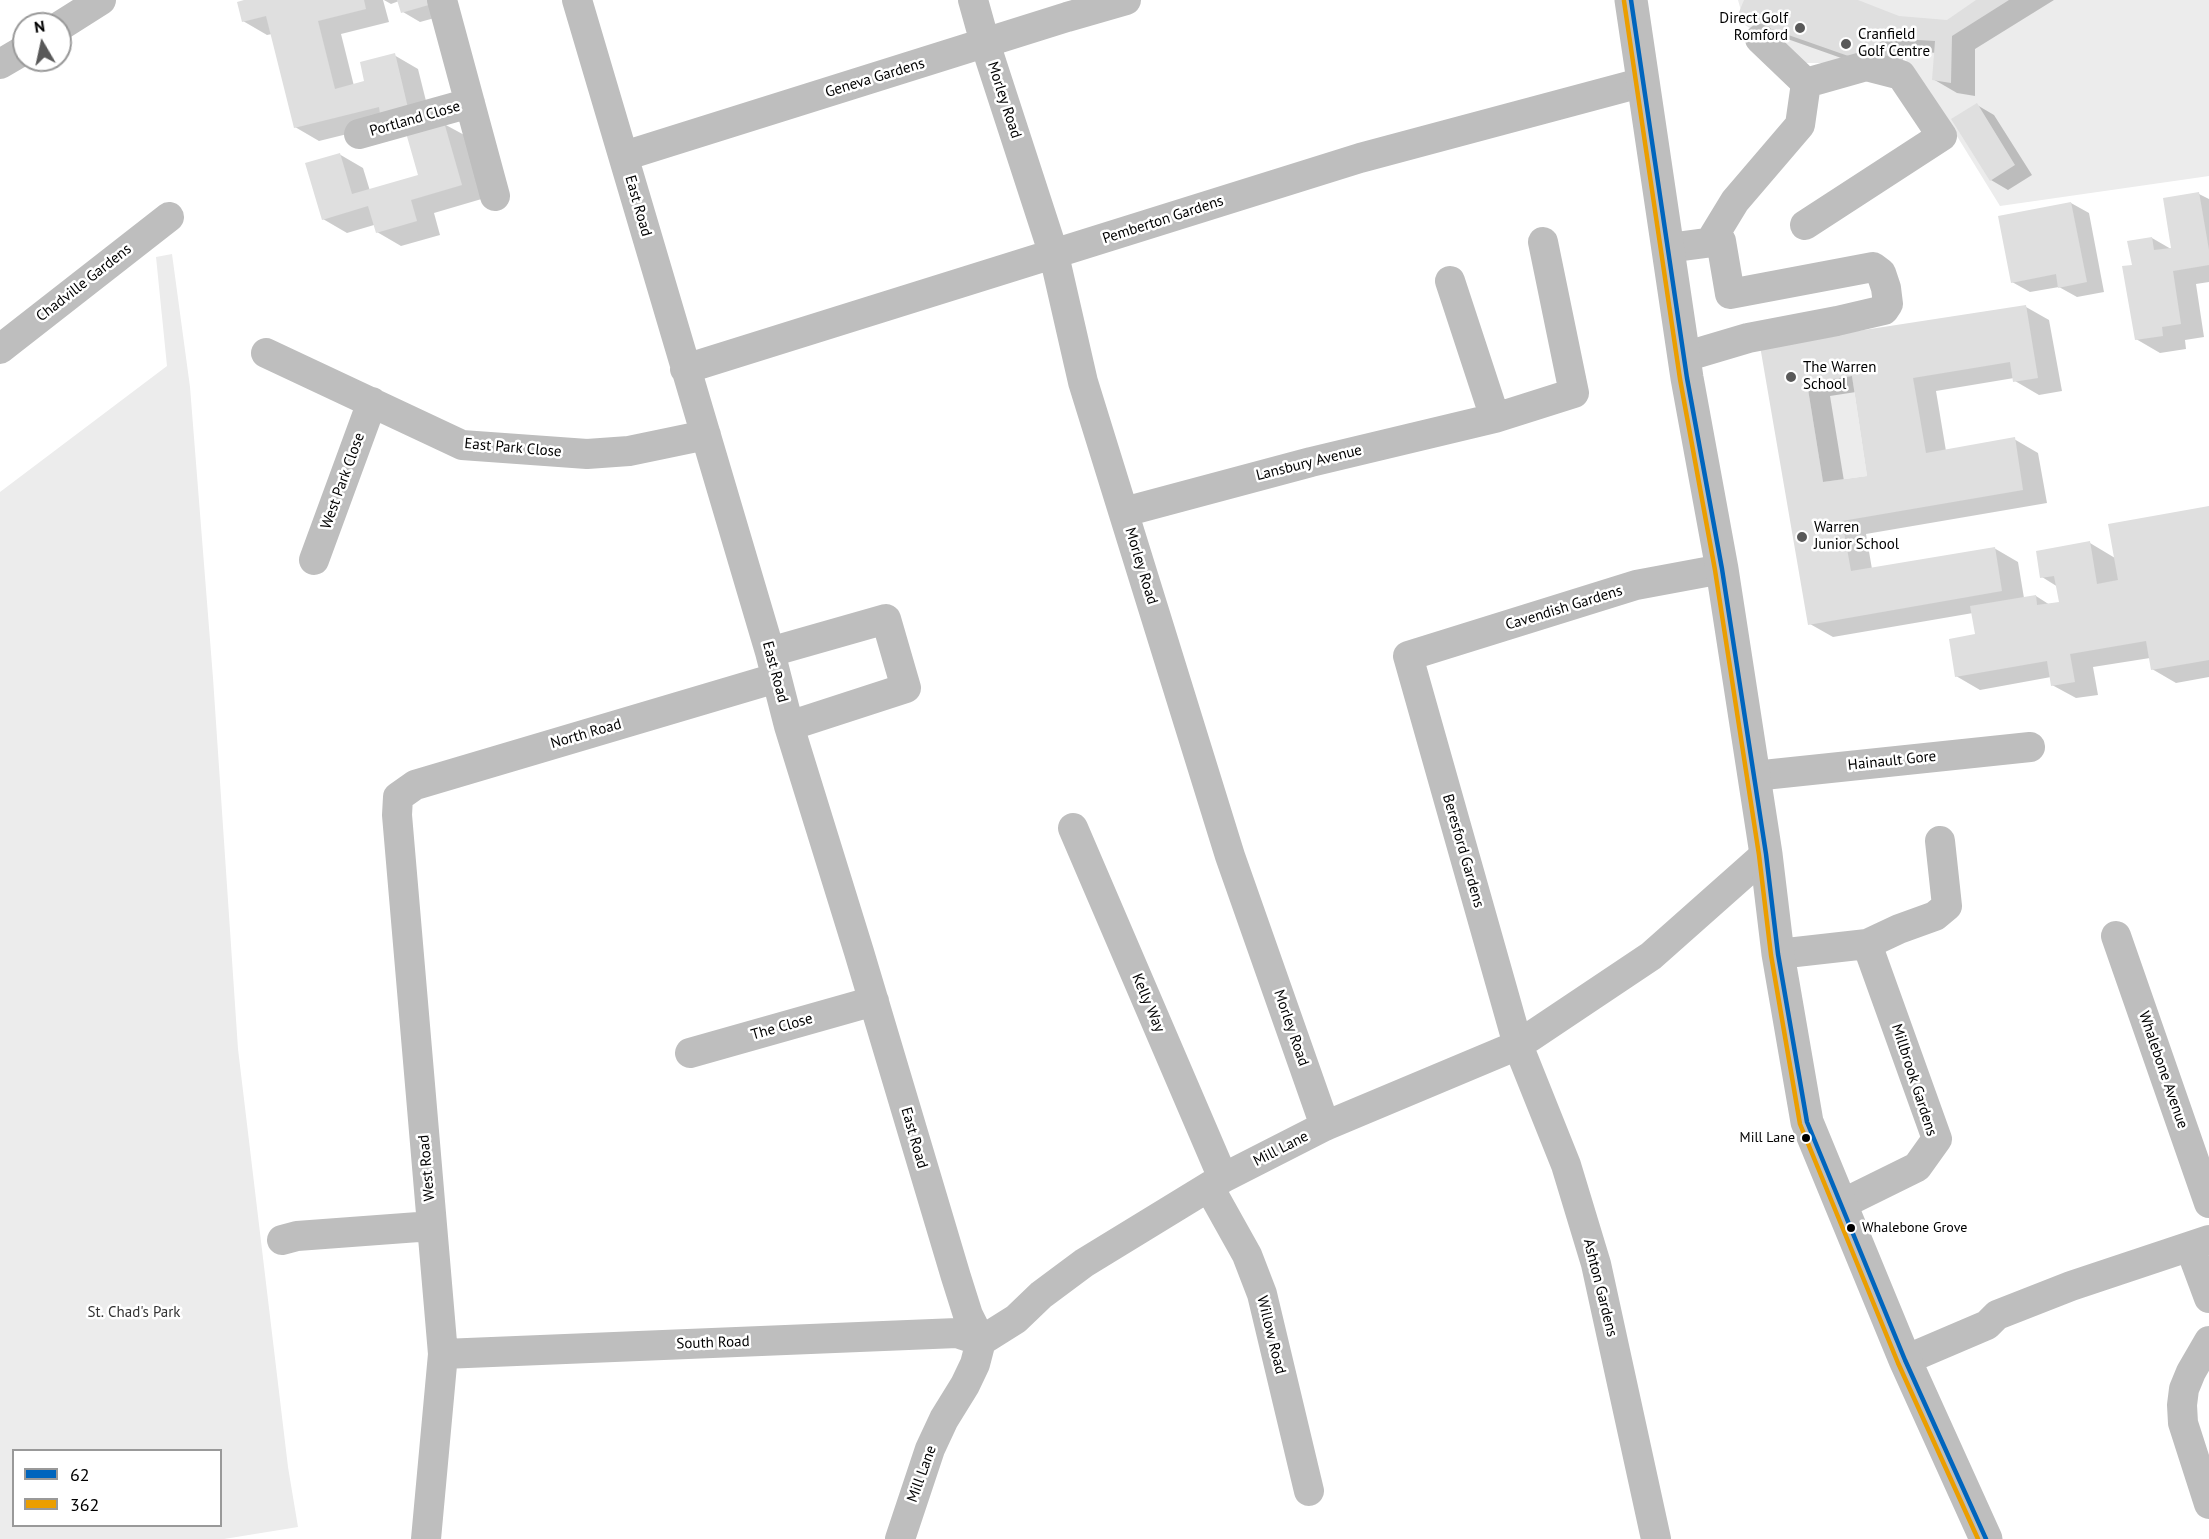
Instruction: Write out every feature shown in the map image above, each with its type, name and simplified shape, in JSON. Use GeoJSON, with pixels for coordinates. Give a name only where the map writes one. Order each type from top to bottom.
{"type":"FeatureCollection","features":[{"type":"Feature","properties":{"kind":"main road"},"geometry":{"type":"LineString","coordinates":[[1630,0],[1668,248],[1697,352],[1722,569],[1766,854],[1778,954],[1807,1122],[1905,1360],[1986,1539]]}},
{"type":"Feature","properties":{"kind":"street"},"geometry":{"type":"LineString","coordinates":[[72,18],[101,0]]}},
{"type":"Feature","properties":{"kind":"street","name":"Portland Close"},"geometry":{"type":"LineString","coordinates":[[442,0],[495,196]]}},
{"type":"Feature","properties":{"kind":"street","name":"East Road"},"geometry":{"type":"LineString","coordinates":[[577,0],[706,435],[789,726],[968,1316],[981,1341]]}},
{"type":"Feature","properties":{"kind":"street","name":"Morley Road"},"geometry":{"type":"LineString","coordinates":[[973,0],[1054,255],[1083,382],[1230,856],[1325,1126]]}},
{"type":"Feature","properties":{"kind":"street","name":"Geneva Gardens"},"geometry":{"type":"LineString","coordinates":[[624,156],[1126,0]]}},
{"type":"Feature","properties":{"kind":"street"},"geometry":{"type":"LineString","coordinates":[[1760,39],[1806,82]]}},
{"type":"Feature","properties":{"kind":"street"},"geometry":{"type":"LineString","coordinates":[[1804,225],[1942,136],[1902,75],[1866,66],[1806,82]]}},
{"type":"Feature","properties":{"kind":"street","name":"Pemberton Gardens"},"geometry":{"type":"LineString","coordinates":[[685,369],[1360,158],[1644,82]]}},
{"type":"Feature","properties":{"kind":"street"},"geometry":{"type":"LineString","coordinates":[[1710,242],[1735,201],[1800,125],[1806,82]]}},
{"type":"Feature","properties":{"kind":"street","name":"Portland Close"},"geometry":{"type":"LineString","coordinates":[[359,134],[470,103]]}},
{"type":"Feature","properties":{"kind":"street","name":"Chadville Gardens"},"geometry":{"type":"LineString","coordinates":[[0,349],[169,217]]}},
{"type":"Feature","properties":{"kind":"street"},"geometry":{"type":"LineString","coordinates":[[1668,248],[1721,241],[1731,294],[1873,267],[1881,273],[1888,304],[1884,310],[1748,338],[1697,352]]}},
{"type":"Feature","properties":{"kind":"street","name":"Lansbury Avenue"},"geometry":{"type":"LineString","coordinates":[[1124,512],[1323,459],[1495,418],[1574,393],[1543,242]]}},
{"type":"Feature","properties":{"kind":"street"},"geometry":{"type":"LineString","coordinates":[[1450,281],[1495,418]]}},
{"type":"Feature","properties":{"kind":"street","name":"East Park Close"},"geometry":{"type":"LineString","coordinates":[[266,353],[462,445],[587,454],[629,451],[706,435]]}},
{"type":"Feature","properties":{"kind":"street","name":"West Park Close"},"geometry":{"type":"LineString","coordinates":[[314,560],[372,402]]}},
{"type":"Feature","properties":{"kind":"street","name":"Cavendish Gardens"},"geometry":{"type":"LineString","coordinates":[[1408,656],[1636,585],[1722,569]]}},
{"type":"Feature","properties":{"kind":"street","name":"North Road"},"geometry":{"type":"LineString","coordinates":[[399,796],[415,785],[773,665],[886,619],[906,688],[789,726]]}},
{"type":"Feature","properties":{"kind":"street","name":"Beresford Gardens"},"geometry":{"type":"LineString","coordinates":[[1408,656],[1518,1046]]}},
{"type":"Feature","properties":{"kind":"street","name":"Hainault Gore"},"geometry":{"type":"LineString","coordinates":[[1754,776],[2030,747]]}},
{"type":"Feature","properties":{"kind":"street","name":"West Road"},"geometry":{"type":"LineString","coordinates":[[399,796],[398,826],[443,1354],[426,1539]]}},
{"type":"Feature","properties":{"kind":"street","name":"Kelly Way"},"geometry":{"type":"LineString","coordinates":[[1073,828],[1216,1183]]}},
{"type":"Feature","properties":{"kind":"street"},"geometry":{"type":"LineString","coordinates":[[1778,954],[1867,944],[1935,916],[1947,906],[1940,841]]}},
{"type":"Feature","properties":{"kind":"street","name":"Mill Lane"},"geometry":{"type":"LineString","coordinates":[[900,1539],[930,1449],[975,1364],[981,1341],[1016,1318],[1041,1295],[1084,1263],[1216,1183],[1325,1126],[1518,1046],[1651,956],[1766,854]]}},
{"type":"Feature","properties":{"kind":"street","name":"Whalebone Avenue"},"geometry":{"type":"LineString","coordinates":[[2116,936],[2209,1203]]}},
{"type":"Feature","properties":{"kind":"street","name":"Millbrook Gardens"},"geometry":{"type":"LineString","coordinates":[[1842,1204],[1917,1167],[1937,1139],[1867,944]]}},
{"type":"Feature","properties":{"kind":"street","name":"The Close"},"geometry":{"type":"LineString","coordinates":[[690,1053],[874,1001]]}},
{"type":"Feature","properties":{"kind":"street","name":"Ashton Gardens"},"geometry":{"type":"LineString","coordinates":[[1518,1046],[1566,1165],[1596,1264],[1656,1539]]}},
{"type":"Feature","properties":{"kind":"street","name":"Willow Road"},"geometry":{"type":"LineString","coordinates":[[1216,1183],[1262,1294],[1309,1491]]}},
{"type":"Feature","properties":{"kind":"street"},"geometry":{"type":"LineString","coordinates":[[282,1240],[297,1236],[432,1226]]}},
{"type":"Feature","properties":{"kind":"street"},"geometry":{"type":"LineString","coordinates":[[1905,1360],[1987,1325],[1997,1315],[2071,1286],[2200,1243],[2209,1298]]}},
{"type":"Feature","properties":{"kind":"street","name":"South Road"},"geometry":{"type":"LineString","coordinates":[[443,1354],[957,1333],[981,1341]]}},
{"type":"Feature","properties":{"kind":"street"},"geometry":{"type":"LineString","coordinates":[[2209,1341],[2191,1372],[2184,1389],[2182,1405],[2183,1423],[2209,1504]]}},
{"type":"Feature","properties":{"kind":"green space"},"geometry":{"type":"Polygon","coordinates":[[[1738,0],[2209,0],[2209,176],[2000,206],[1928,89],[1897,48],[1843,63],[1803,63],[1745,25],[1738,0]]]}},
{"type":"Feature","properties":{"kind":"green space","name":"St. Chad's Park"},"geometry":{"type":"Polygon","coordinates":[[[172,254],[190,387],[213,678],[238,1049],[288,1467],[298,1527],[224,1539],[0,1539],[0,492],[167,366],[156,257],[172,254]]]}},
{"type":"Feature","properties":{"kind":"green space"},"geometry":{"type":"Polygon","coordinates":[[[1852,376],[1867,476],[1823,482],[1807,383],[1852,376]]]}},
{"type":"Feature","properties":{"kind":"building"},"geometry":{"type":"Polygon","coordinates":[[[244,0],[364,0],[366,9],[318,21],[335,89],[364,81],[360,62],[395,53],[408,108],[380,114],[379,107],[294,128],[266,16],[242,22],[237,2],[244,0]]]}},
{"type":"Feature","properties":{"kind":"building"},"geometry":{"type":"Polygon","coordinates":[[[397,0],[431,0],[432,4],[401,13],[397,0]]]}},
{"type":"Feature","properties":{"kind":"building","name":"Cranfield Golf Centre"},"geometry":{"type":"Polygon","coordinates":[[[1744,0],[1858,0],[1899,16],[1947,20],[1976,0],[2009,0],[1952,36],[1951,83],[1932,80],[1935,41],[1882,38],[1878,49],[1861,46],[1854,58],[1737,17],[1744,0]]]}},
{"type":"Feature","properties":{"kind":"building"},"geometry":{"type":"Polygon","coordinates":[[[1977,103],[2015,165],[1990,181],[1951,119],[1977,103]]]}},
{"type":"Feature","properties":{"kind":"building"},"geometry":{"type":"Polygon","coordinates":[[[444,122],[462,185],[411,200],[417,221],[376,233],[368,206],[322,220],[305,163],[340,153],[352,194],[418,175],[406,133],[444,122]]]}},
{"type":"Feature","properties":{"kind":"building"},"geometry":{"type":"Polygon","coordinates":[[[2199,192],[2209,250],[2209,265],[2173,271],[2181,324],[2162,327],[2163,336],[2135,340],[2122,266],[2132,265],[2127,241],[2152,237],[2154,250],[2171,248],[2163,198],[2199,192]]]}},
{"type":"Feature","properties":{"kind":"building"},"geometry":{"type":"Polygon","coordinates":[[[2071,202],[2087,282],[2058,288],[2056,274],[2011,283],[1998,216],[2071,202]]]}},
{"type":"Feature","properties":{"kind":"building"},"geometry":{"type":"Polygon","coordinates":[[[2026,305],[2038,378],[2013,382],[2010,362],[1913,378],[1926,453],[2015,437],[2023,490],[1842,521],[1851,571],[1995,547],[2002,591],[1808,625],[1760,346],[2026,305]],[[1852,376],[1807,383],[1823,482],[1867,476],[1852,376]]]}},
{"type":"Feature","properties":{"kind":"building"},"geometry":{"type":"Polygon","coordinates":[[[2209,506],[2209,660],[2151,670],[2146,641],[2070,654],[2075,682],[2051,686],[2047,661],[1955,677],[1949,639],[1975,634],[1970,606],[2036,595],[2037,605],[2059,602],[2054,576],[2040,578],[2036,551],[2090,541],[2097,584],[2118,580],[2108,524],[2209,506]]]}},
{"type":"Feature","properties":{"kind":"transit line","name":"62"},"geometry":{"type":"LineString","coordinates":[[1631,0],[1687,378],[1722,569],[1766,854],[1778,954],[1807,1122],[1905,1360],[1986,1539]]}},
{"type":"Feature","properties":{"kind":"transit line","name":"362"},"geometry":{"type":"LineString","coordinates":[[1624,1],[1680,379],[1715,570],[1759,855],[1771,955],[1800,1124],[1898,1363],[1978,1539]]}},
{"type":"Feature","properties":{"kind":"place","name":"Direct Golf Romford"},"geometry":{"type":"Point","coordinates":[1800,28]}},
{"type":"Feature","properties":{"kind":"place","name":"Cranfield Golf Centre"},"geometry":{"type":"Point","coordinates":[1846,44]}},
{"type":"Feature","properties":{"kind":"place","name":"The Warren School"},"geometry":{"type":"Point","coordinates":[1791,377]}},
{"type":"Feature","properties":{"kind":"place","name":"Warren Junior School"},"geometry":{"type":"Point","coordinates":[1802,537]}},
{"type":"Feature","properties":{"kind":"place","name":"Mill Lane"},"geometry":{"type":"Point","coordinates":[1806,1138]}},
{"type":"Feature","properties":{"kind":"place","name":"Whalebone Grove"},"geometry":{"type":"Point","coordinates":[1851,1228]}}]}
